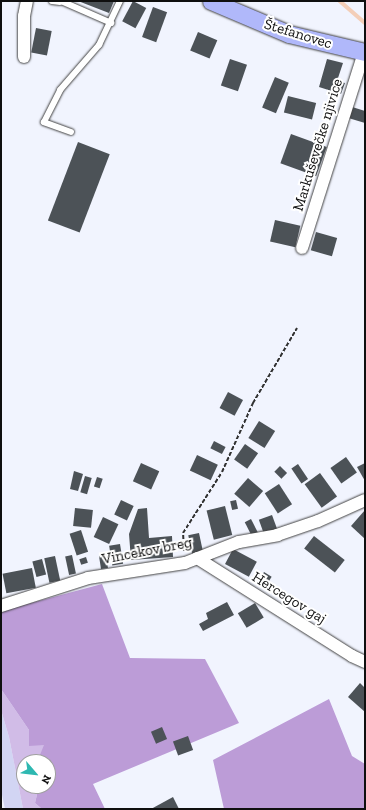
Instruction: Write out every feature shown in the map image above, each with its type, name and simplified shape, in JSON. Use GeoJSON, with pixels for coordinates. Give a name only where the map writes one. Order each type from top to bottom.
{"type":"FeatureCollection","features":[{"type":"Feature","properties":{"kind":"street"},"geometry":{"type":"LineString","coordinates":[[24,57],[24,16],[27,1]]}},
{"type":"Feature","properties":{"kind":"street","name":"Štefanovec"},"geometry":{"type":"LineString","coordinates":[[211,1],[289,34],[364,52]]}},
{"type":"Feature","properties":{"kind":"street","name":"Markuševečke njivice"},"geometry":{"type":"LineString","coordinates":[[302,248],[364,52]]}},
{"type":"Feature","properties":{"kind":"street","name":"Vincekov breg"},"geometry":{"type":"LineString","coordinates":[[1,606],[88,578],[185,563],[239,542],[284,533],[365,500]]}},
{"type":"Feature","properties":{"kind":"street","name":"Hercegov gaj"},"geometry":{"type":"LineString","coordinates":[[197,558],[352,656],[365,662]]}},
{"type":"Feature","properties":{"kind":"lane"},"geometry":{"type":"LineString","coordinates":[[52,1],[60,2],[111,23]]}},
{"type":"Feature","properties":{"kind":"lane"},"geometry":{"type":"LineString","coordinates":[[71,132],[44,122],[60,90],[99,45],[111,23],[120,1]]}},
{"type":"Feature","properties":{"kind":"path"},"geometry":{"type":"LineString","coordinates":[[185,563],[183,533],[222,472],[253,403],[298,328]]}},
{"type":"Feature","properties":{"kind":"shaded area"},"geometry":{"type":"Polygon","coordinates":[[[102,584],[130,658],[205,659],[239,723],[93,784],[105,809],[42,809],[35,803],[37,794],[56,794],[56,754],[40,754],[44,745],[29,746],[29,730],[1,689],[1,611],[102,584]]]}},
{"type":"Feature","properties":{"kind":"shaded area"},"geometry":{"type":"Polygon","coordinates":[[[1,689],[29,730],[45,745],[41,754],[16,754],[16,773],[9,737],[1,710],[1,689]]]}},
{"type":"Feature","properties":{"kind":"shaded area"},"geometry":{"type":"Polygon","coordinates":[[[329,699],[352,756],[365,764],[365,809],[224,809],[213,760],[329,699]]]}},
{"type":"Feature","properties":{"kind":"shaded area"},"geometry":{"type":"Polygon","coordinates":[[[1,710],[9,737],[16,773],[16,794],[20,794],[23,809],[5,809],[1,790],[1,710]]]}},
{"type":"Feature","properties":{"kind":"shaded area"},"geometry":{"type":"Polygon","coordinates":[[[20,794],[37,794],[35,803],[42,809],[23,809],[20,794]]]}},
{"type":"Feature","properties":{"kind":"building"},"geometry":{"type":"Polygon","coordinates":[[[78,1],[114,1],[109,13],[78,1]]]}},
{"type":"Feature","properties":{"kind":"building"},"geometry":{"type":"Polygon","coordinates":[[[133,1],[146,8],[135,28],[122,21],[133,1]]]}},
{"type":"Feature","properties":{"kind":"building"},"geometry":{"type":"Polygon","coordinates":[[[153,7],[167,12],[156,42],[142,37],[153,7]]]}},
{"type":"Feature","properties":{"kind":"building"},"geometry":{"type":"Polygon","coordinates":[[[36,28],[52,31],[47,56],[31,53],[36,28]]]}},
{"type":"Feature","properties":{"kind":"building"},"geometry":{"type":"Polygon","coordinates":[[[198,32],[217,40],[210,59],[190,50],[198,32]]]}},
{"type":"Feature","properties":{"kind":"building"},"geometry":{"type":"Polygon","coordinates":[[[230,59],[247,65],[238,91],[221,85],[230,59]]]}},
{"type":"Feature","properties":{"kind":"building"},"geometry":{"type":"Polygon","coordinates":[[[327,59],[343,63],[337,81],[345,83],[341,94],[319,87],[327,59]]]}},
{"type":"Feature","properties":{"kind":"building"},"geometry":{"type":"Polygon","coordinates":[[[275,77],[289,83],[276,113],[262,107],[275,77]]]}},
{"type":"Feature","properties":{"kind":"building"},"geometry":{"type":"Polygon","coordinates":[[[288,96],[316,103],[312,120],[284,112],[288,96]]]}},
{"type":"Feature","properties":{"kind":"building"},"geometry":{"type":"Polygon","coordinates":[[[349,106],[365,111],[365,123],[345,117],[349,106]]]}},
{"type":"Feature","properties":{"kind":"building"},"geometry":{"type":"Polygon","coordinates":[[[291,134],[327,147],[316,176],[280,163],[291,134]]]}},
{"type":"Feature","properties":{"kind":"building"},"geometry":{"type":"Polygon","coordinates":[[[78,142],[110,154],[80,233],[48,220],[78,142]]]}},
{"type":"Feature","properties":{"kind":"building"},"geometry":{"type":"Polygon","coordinates":[[[275,220],[300,226],[295,247],[270,241],[275,220]]]}},
{"type":"Feature","properties":{"kind":"building"},"geometry":{"type":"Polygon","coordinates":[[[316,232],[337,238],[332,256],[311,250],[316,232]]]}},
{"type":"Feature","properties":{"kind":"building"},"geometry":{"type":"Polygon","coordinates":[[[228,392],[243,400],[235,416],[220,408],[228,392]]]}},
{"type":"Feature","properties":{"kind":"building"},"geometry":{"type":"Polygon","coordinates":[[[259,421],[275,431],[265,448],[248,438],[259,421]]]}},
{"type":"Feature","properties":{"kind":"building"},"geometry":{"type":"Polygon","coordinates":[[[214,441],[226,447],[222,454],[210,448],[214,441]]]}},
{"type":"Feature","properties":{"kind":"building"},"geometry":{"type":"Polygon","coordinates":[[[245,444],[258,453],[247,469],[234,460],[245,444]]]}},
{"type":"Feature","properties":{"kind":"building"},"geometry":{"type":"Polygon","coordinates":[[[197,455],[218,465],[211,480],[190,470],[197,455]]]}},
{"type":"Feature","properties":{"kind":"building"},"geometry":{"type":"Polygon","coordinates":[[[346,457],[357,473],[341,483],[330,468],[346,457]]]}},
{"type":"Feature","properties":{"kind":"building"},"geometry":{"type":"Polygon","coordinates":[[[141,463],[159,471],[151,489],[133,481],[141,463]]]}},
{"type":"Feature","properties":{"kind":"building"},"geometry":{"type":"Polygon","coordinates":[[[365,463],[365,481],[357,467],[365,463]]]}},
{"type":"Feature","properties":{"kind":"building"},"geometry":{"type":"Polygon","coordinates":[[[298,464],[308,479],[301,483],[291,468],[298,464]]]}},
{"type":"Feature","properties":{"kind":"building"},"geometry":{"type":"Polygon","coordinates":[[[280,466],[287,473],[281,479],[274,472],[280,466]]]}},
{"type":"Feature","properties":{"kind":"building"},"geometry":{"type":"Polygon","coordinates":[[[74,471],[83,474],[78,491],[70,489],[74,471]]]}},
{"type":"Feature","properties":{"kind":"building"},"geometry":{"type":"Polygon","coordinates":[[[320,473],[337,496],[322,508],[305,484],[320,473]]]}},
{"type":"Feature","properties":{"kind":"building"},"geometry":{"type":"Polygon","coordinates":[[[85,476],[92,478],[87,494],[80,492],[85,476]]]}},
{"type":"Feature","properties":{"kind":"building"},"geometry":{"type":"Polygon","coordinates":[[[97,477],[103,479],[100,488],[94,487],[97,477]]]}},
{"type":"Feature","properties":{"kind":"building"},"geometry":{"type":"Polygon","coordinates":[[[248,478],[263,491],[249,507],[234,494],[248,478]]]}},
{"type":"Feature","properties":{"kind":"building"},"geometry":{"type":"Polygon","coordinates":[[[279,484],[292,504],[278,513],[265,493],[279,484]]]}},
{"type":"Feature","properties":{"kind":"building"},"geometry":{"type":"Polygon","coordinates":[[[121,500],[134,506],[127,520],[114,515],[121,500]]]}},
{"type":"Feature","properties":{"kind":"building"},"geometry":{"type":"Polygon","coordinates":[[[236,500],[238,509],[232,510],[230,501],[236,500]]]}},
{"type":"Feature","properties":{"kind":"building"},"geometry":{"type":"Polygon","coordinates":[[[225,506],[232,535],[214,540],[207,511],[225,506]]]}},
{"type":"Feature","properties":{"kind":"building"},"geometry":{"type":"Polygon","coordinates":[[[75,508],[93,510],[91,528],[73,526],[75,508]]]}},
{"type":"Feature","properties":{"kind":"building"},"geometry":{"type":"Polygon","coordinates":[[[147,508],[149,538],[172,536],[173,557],[131,560],[129,534],[138,509],[147,508]]]}},
{"type":"Feature","properties":{"kind":"building"},"geometry":{"type":"Polygon","coordinates":[[[365,510],[365,539],[351,526],[365,510]]]}},
{"type":"Feature","properties":{"kind":"building"},"geometry":{"type":"Polygon","coordinates":[[[272,515],[277,529],[264,534],[259,520],[272,515]]]}},
{"type":"Feature","properties":{"kind":"building"},"geometry":{"type":"Polygon","coordinates":[[[103,517],[118,524],[109,544],[94,537],[103,517]]]}},
{"type":"Feature","properties":{"kind":"building"},"geometry":{"type":"Polygon","coordinates":[[[251,519],[258,533],[252,536],[245,522],[251,519]]]}},
{"type":"Feature","properties":{"kind":"building"},"geometry":{"type":"Polygon","coordinates":[[[81,530],[88,552],[77,556],[70,534],[81,530]]]}},
{"type":"Feature","properties":{"kind":"building"},"geometry":{"type":"Polygon","coordinates":[[[199,533],[203,552],[192,554],[188,535],[199,533]]]}},
{"type":"Feature","properties":{"kind":"building"},"geometry":{"type":"Polygon","coordinates":[[[314,536],[345,560],[335,573],[304,549],[314,536]]]}},
{"type":"Feature","properties":{"kind":"building"},"geometry":{"type":"Polygon","coordinates":[[[120,544],[123,564],[112,565],[109,546],[120,544]]]}},
{"type":"Feature","properties":{"kind":"building"},"geometry":{"type":"Polygon","coordinates":[[[233,549],[257,562],[249,577],[225,564],[233,549]]]}},
{"type":"Feature","properties":{"kind":"building"},"geometry":{"type":"Polygon","coordinates":[[[105,554],[108,568],[101,569],[99,556],[105,554]]]}},
{"type":"Feature","properties":{"kind":"building"},"geometry":{"type":"Polygon","coordinates":[[[72,555],[76,574],[69,575],[65,556],[72,555]]]}},
{"type":"Feature","properties":{"kind":"building"},"geometry":{"type":"Polygon","coordinates":[[[55,556],[60,580],[49,583],[44,558],[55,556]]]}},
{"type":"Feature","properties":{"kind":"building"},"geometry":{"type":"Polygon","coordinates":[[[86,557],[88,563],[81,565],[79,559],[86,557]]]}},
{"type":"Feature","properties":{"kind":"building"},"geometry":{"type":"Polygon","coordinates":[[[42,559],[46,574],[36,577],[32,562],[42,559]]]}},
{"type":"Feature","properties":{"kind":"building"},"geometry":{"type":"Polygon","coordinates":[[[32,568],[36,588],[6,593],[3,574],[32,568]]]}},
{"type":"Feature","properties":{"kind":"building"},"geometry":{"type":"Polygon","coordinates":[[[264,572],[272,577],[264,589],[257,584],[264,572]]]}},
{"type":"Feature","properties":{"kind":"building"},"geometry":{"type":"Polygon","coordinates":[[[227,602],[234,615],[203,631],[199,624],[208,619],[206,613],[227,602]]]}},
{"type":"Feature","properties":{"kind":"building"},"geometry":{"type":"Polygon","coordinates":[[[255,603],[264,618],[247,628],[238,613],[255,603]]]}},
{"type":"Feature","properties":{"kind":"building"},"geometry":{"type":"Polygon","coordinates":[[[360,683],[365,688],[365,712],[348,697],[360,683]]]}},
{"type":"Feature","properties":{"kind":"building"},"geometry":{"type":"Polygon","coordinates":[[[162,727],[167,739],[156,744],[151,732],[162,727]]]}},
{"type":"Feature","properties":{"kind":"building"},"geometry":{"type":"Polygon","coordinates":[[[188,736],[193,750],[178,756],[173,741],[188,736]]]}},
{"type":"Feature","properties":{"kind":"building"},"geometry":{"type":"Polygon","coordinates":[[[173,797],[179,809],[151,809],[173,797]]]}},
{"type":"Feature","properties":{"kind":"waterway","name":"Štefanovec"},"geometry":{"type":"LineString","coordinates":[[340,1],[365,23]]}}]}
